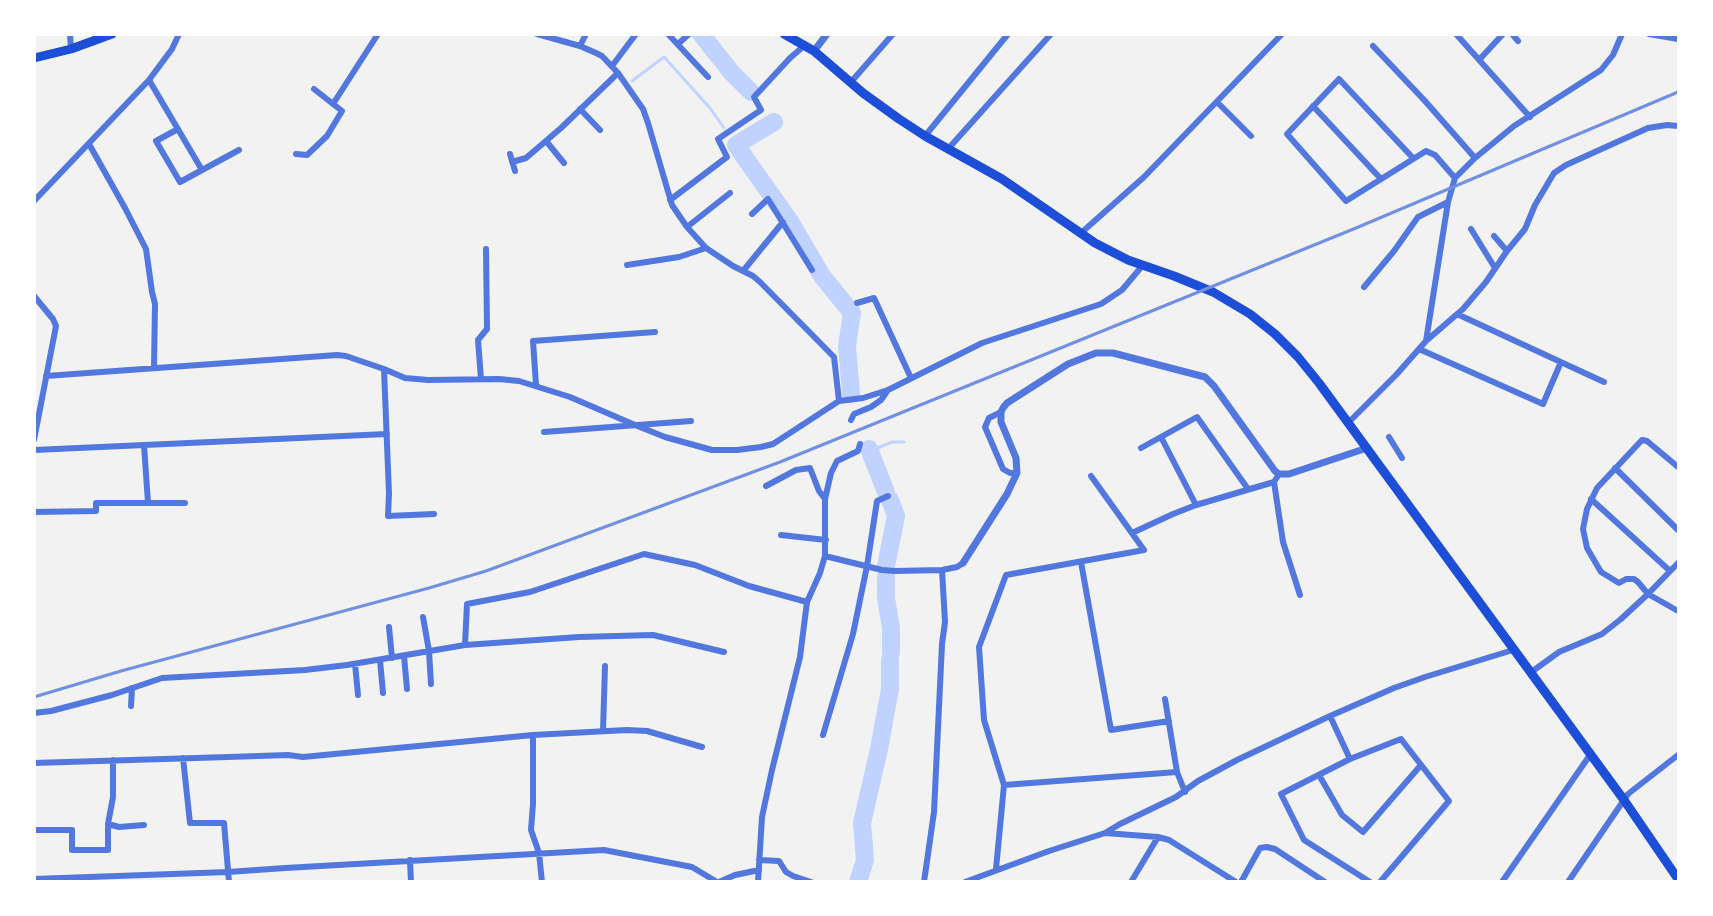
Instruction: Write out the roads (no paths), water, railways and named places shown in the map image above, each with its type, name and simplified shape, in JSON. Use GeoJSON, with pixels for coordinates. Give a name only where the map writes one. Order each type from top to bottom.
{"type":"FeatureCollection","features":[{"type":"Feature","properties":{"kind":"main road"},"geometry":{"type":"LineString","coordinates":[[34,58],[70,49],[112,34]]}},
{"type":"Feature","properties":{"kind":"main road"},"geometry":{"type":"LineString","coordinates":[[784,34],[814,51],[881,106],[925,136],[1002,179],[1116,255],[1213,292],[1236,304],[1261,322],[1298,357],[1319,383],[1624,800],[1678,879]]}},
{"type":"Feature","properties":{"kind":"street"},"geometry":{"type":"LineString","coordinates":[[70,34],[70,49]]}},
{"type":"Feature","properties":{"kind":"street"},"geometry":{"type":"LineString","coordinates":[[34,201],[149,80],[179,34]]}},
{"type":"Feature","properties":{"kind":"street"},"geometry":{"type":"LineString","coordinates":[[333,104],[378,34]]}},
{"type":"Feature","properties":{"kind":"street"},"geometry":{"type":"LineString","coordinates":[[537,34],[580,46],[602,56],[618,73],[643,109],[670,200],[687,227],[706,248],[760,282],[834,357],[839,401]]}},
{"type":"Feature","properties":{"kind":"street"},"geometry":{"type":"LineString","coordinates":[[580,46],[586,34]]}},
{"type":"Feature","properties":{"kind":"street"},"geometry":{"type":"LineString","coordinates":[[612,66],[636,34]]}},
{"type":"Feature","properties":{"kind":"street"},"geometry":{"type":"LineString","coordinates":[[668,34],[708,77]]}},
{"type":"Feature","properties":{"kind":"street"},"geometry":{"type":"LineString","coordinates":[[678,44],[689,34]]}},
{"type":"Feature","properties":{"kind":"street"},"geometry":{"type":"LineString","coordinates":[[814,51],[827,34]]}},
{"type":"Feature","properties":{"kind":"street"},"geometry":{"type":"LineString","coordinates":[[851,82],[893,34]]}},
{"type":"Feature","properties":{"kind":"street"},"geometry":{"type":"LineString","coordinates":[[925,136],[1008,34]]}},
{"type":"Feature","properties":{"kind":"street"},"geometry":{"type":"LineString","coordinates":[[948,149],[1051,34]]}},
{"type":"Feature","properties":{"kind":"street"},"geometry":{"type":"LineString","coordinates":[[1081,233],[1144,177],[1282,34]]}},
{"type":"Feature","properties":{"kind":"street"},"geometry":{"type":"LineString","coordinates":[[1456,34],[1530,117]]}},
{"type":"Feature","properties":{"kind":"street"},"geometry":{"type":"LineString","coordinates":[[1479,60],[1503,34]]}},
{"type":"Feature","properties":{"kind":"street"},"geometry":{"type":"LineString","coordinates":[[1512,34],[1518,40]]}},
{"type":"Feature","properties":{"kind":"street"},"geometry":{"type":"LineString","coordinates":[[1426,341],[1448,202],[1455,178],[1514,126],[1600,70],[1613,55],[1622,34]]}},
{"type":"Feature","properties":{"kind":"street"},"geometry":{"type":"LineString","coordinates":[[1649,34],[1678,39]]}},
{"type":"Feature","properties":{"kind":"street"},"geometry":{"type":"LineString","coordinates":[[670,200],[727,157],[718,139],[760,110],[753,98],[805,45]]}},
{"type":"Feature","properties":{"kind":"street"},"geometry":{"type":"LineString","coordinates":[[1373,46],[1475,158]]}},
{"type":"Feature","properties":{"kind":"street"},"geometry":{"type":"LineString","coordinates":[[512,162],[526,158],[618,73]]}},
{"type":"Feature","properties":{"kind":"street"},"geometry":{"type":"LineString","coordinates":[[1413,158],[1339,79],[1287,134],[1346,201],[1426,151],[1435,155],[1455,178]]}},
{"type":"Feature","properties":{"kind":"street"},"geometry":{"type":"LineString","coordinates":[[149,80],[202,170]]}},
{"type":"Feature","properties":{"kind":"street"},"geometry":{"type":"LineString","coordinates":[[296,154],[307,155],[327,136],[342,111],[314,89]]}},
{"type":"Feature","properties":{"kind":"street"},"geometry":{"type":"LineString","coordinates":[[1217,102],[1251,136]]}},
{"type":"Feature","properties":{"kind":"street"},"geometry":{"type":"LineString","coordinates":[[1313,106],[1381,179]]}},
{"type":"Feature","properties":{"kind":"street"},"geometry":{"type":"LineString","coordinates":[[580,109],[600,130]]}},
{"type":"Feature","properties":{"kind":"street"},"geometry":{"type":"LineString","coordinates":[[1348,423],[1486,282],[1525,229],[1535,205],[1554,173],[1566,165],[1648,128],[1678,126]]}},
{"type":"Feature","properties":{"kind":"street"},"geometry":{"type":"LineString","coordinates":[[178,129],[156,141],[180,182],[239,150]]}},
{"type":"Feature","properties":{"kind":"street"},"geometry":{"type":"LineString","coordinates":[[546,141],[564,163]]}},
{"type":"Feature","properties":{"kind":"street"},"geometry":{"type":"LineString","coordinates":[[88,144],[146,249],[155,304],[154,368]]}},
{"type":"Feature","properties":{"kind":"street"},"geometry":{"type":"LineString","coordinates":[[510,154],[515,171]]}},
{"type":"Feature","properties":{"kind":"street"},"geometry":{"type":"LineString","coordinates":[[687,227],[730,193]]}},
{"type":"Feature","properties":{"kind":"street"},"geometry":{"type":"LineString","coordinates":[[752,214],[768,199],[812,270]]}},
{"type":"Feature","properties":{"kind":"street"},"geometry":{"type":"LineString","coordinates":[[1364,287],[1418,217],[1448,202]]}},
{"type":"Feature","properties":{"kind":"street"},"geometry":{"type":"LineString","coordinates":[[743,271],[783,222]]}},
{"type":"Feature","properties":{"kind":"street"},"geometry":{"type":"LineString","coordinates":[[1471,229],[1495,268]]}},
{"type":"Feature","properties":{"kind":"street"},"geometry":{"type":"LineString","coordinates":[[1494,236],[1507,251]]}},
{"type":"Feature","properties":{"kind":"street"},"geometry":{"type":"LineString","coordinates":[[627,265],[679,257],[706,248]]}},
{"type":"Feature","properties":{"kind":"street"},"geometry":{"type":"LineString","coordinates":[[481,379],[478,340],[487,329],[486,249]]}},
{"type":"Feature","properties":{"kind":"street"},"geometry":{"type":"LineString","coordinates":[[46,376],[337,355],[346,356],[405,378],[519,381],[536,385],[665,437],[712,450],[737,450],[773,444],[839,401],[863,398],[888,390],[982,343],[1101,304],[1122,290],[1143,265]]}},
{"type":"Feature","properties":{"kind":"street"},"geometry":{"type":"LineString","coordinates":[[34,296],[56,326],[34,440]]}},
{"type":"Feature","properties":{"kind":"street"},"geometry":{"type":"LineString","coordinates":[[857,303],[874,298],[911,378]]}},
{"type":"Feature","properties":{"kind":"street"},"geometry":{"type":"LineString","coordinates":[[1457,314],[1604,382]]}},
{"type":"Feature","properties":{"kind":"street"},"geometry":{"type":"LineString","coordinates":[[536,385],[532,341],[655,332]]}},
{"type":"Feature","properties":{"kind":"street"},"geometry":{"type":"LineString","coordinates":[[1419,349],[1543,404],[1561,362]]}},
{"type":"Feature","properties":{"kind":"street"},"geometry":{"type":"LineString","coordinates":[[825,556],[895,571],[942,570],[957,567],[963,563],[1007,494],[1017,473],[1016,458],[1001,422],[1001,412],[1007,403],[1068,364],[1096,352],[1113,353],[1209,380],[1279,474],[1289,474],[1367,448]]}},
{"type":"Feature","properties":{"kind":"street"},"geometry":{"type":"LineString","coordinates":[[384,369],[388,516],[434,514]]}},
{"type":"Feature","properties":{"kind":"street"},"geometry":{"type":"LineString","coordinates":[[851,420],[854,414],[881,400],[888,390]]}},
{"type":"Feature","properties":{"kind":"street"},"geometry":{"type":"LineString","coordinates":[[1001,412],[993,414],[985,427],[1003,469],[1010,473],[1017,473]]}},
{"type":"Feature","properties":{"kind":"street"},"geometry":{"type":"LineString","coordinates":[[1141,448],[1197,417],[1248,489]]}},
{"type":"Feature","properties":{"kind":"street"},"geometry":{"type":"LineString","coordinates":[[544,432],[691,421]]}},
{"type":"Feature","properties":{"kind":"street"},"geometry":{"type":"LineString","coordinates":[[34,450],[387,434]]}},
{"type":"Feature","properties":{"kind":"street"},"geometry":{"type":"LineString","coordinates":[[1161,437],[1196,505]]}},
{"type":"Feature","properties":{"kind":"street"},"geometry":{"type":"LineString","coordinates":[[1389,437],[1402,458]]}},
{"type":"Feature","properties":{"kind":"street"},"geometry":{"type":"LineString","coordinates":[[1678,468],[1647,441],[1642,440],[1597,488],[1584,519],[1583,529],[1587,548],[1601,572],[1619,583],[1626,579],[1634,579],[1648,594],[1678,611]]}},
{"type":"Feature","properties":{"kind":"street"},"geometry":{"type":"LineString","coordinates":[[758,882],[762,817],[800,657],[807,602],[825,556],[825,499],[831,473],[837,461],[858,451],[860,444]]}},
{"type":"Feature","properties":{"kind":"street"},"geometry":{"type":"LineString","coordinates":[[144,445],[148,503]]}},
{"type":"Feature","properties":{"kind":"street"},"geometry":{"type":"LineString","coordinates":[[766,486],[796,470],[810,468],[819,491],[825,499]]}},
{"type":"Feature","properties":{"kind":"street"},"geometry":{"type":"LineString","coordinates":[[1615,468],[1678,530]]}},
{"type":"Feature","properties":{"kind":"street"},"geometry":{"type":"LineString","coordinates":[[1279,474],[1274,482],[1283,542],[1300,595]]}},
{"type":"Feature","properties":{"kind":"street"},"geometry":{"type":"LineString","coordinates":[[996,869],[1004,785],[984,720],[979,647],[1006,576],[1144,550],[1091,476]]}},
{"type":"Feature","properties":{"kind":"street"},"geometry":{"type":"LineString","coordinates":[[1132,533],[1196,505],[1274,482]]}},
{"type":"Feature","properties":{"kind":"street"},"geometry":{"type":"LineString","coordinates":[[823,735],[850,647],[867,566],[877,501],[888,496]]}},
{"type":"Feature","properties":{"kind":"street"},"geometry":{"type":"LineString","coordinates":[[1591,499],[1670,571]]}},
{"type":"Feature","properties":{"kind":"street"},"geometry":{"type":"LineString","coordinates":[[34,512],[96,511],[96,503],[185,503]]}},
{"type":"Feature","properties":{"kind":"street"},"geometry":{"type":"LineString","coordinates":[[781,535],[826,540]]}},
{"type":"Feature","properties":{"kind":"street"},"geometry":{"type":"LineString","coordinates":[[465,645],[467,604],[530,592],[644,554],[695,565],[749,586],[807,602]]}},
{"type":"Feature","properties":{"kind":"street"},"geometry":{"type":"LineString","coordinates":[[1081,562],[1111,730],[1169,721]]}},
{"type":"Feature","properties":{"kind":"street"},"geometry":{"type":"LineString","coordinates":[[1530,673],[1559,652],[1602,634],[1648,594],[1678,563]]}},
{"type":"Feature","properties":{"kind":"street"},"geometry":{"type":"LineString","coordinates":[[924,882],[934,812],[945,621],[942,570]]}},
{"type":"Feature","properties":{"kind":"street"},"geometry":{"type":"LineString","coordinates":[[423,617],[429,651],[431,684]]}},
{"type":"Feature","properties":{"kind":"street"},"geometry":{"type":"LineString","coordinates":[[389,627],[392,658]]}},
{"type":"Feature","properties":{"kind":"street"},"geometry":{"type":"LineString","coordinates":[[34,712],[61,708],[112,695],[162,678],[305,670],[465,645],[579,637],[653,635],[724,652]]}},
{"type":"Feature","properties":{"kind":"street"},"geometry":{"type":"LineString","coordinates":[[1105,833],[1185,792],[1198,781],[1237,760],[1330,716],[1394,688],[1513,650]]}},
{"type":"Feature","properties":{"kind":"street"},"geometry":{"type":"LineString","coordinates":[[404,656],[407,689]]}},
{"type":"Feature","properties":{"kind":"street"},"geometry":{"type":"LineString","coordinates":[[380,660],[383,693]]}},
{"type":"Feature","properties":{"kind":"street"},"geometry":{"type":"LineString","coordinates":[[355,664],[358,695]]}},
{"type":"Feature","properties":{"kind":"street"},"geometry":{"type":"LineString","coordinates":[[603,731],[605,666]]}},
{"type":"Feature","properties":{"kind":"street"},"geometry":{"type":"LineString","coordinates":[[131,706],[132,688]]}},
{"type":"Feature","properties":{"kind":"street"},"geometry":{"type":"LineString","coordinates":[[1165,699],[1177,772],[1185,792]]}},
{"type":"Feature","properties":{"kind":"street"},"geometry":{"type":"LineString","coordinates":[[1330,716],[1350,759]]}},
{"type":"Feature","properties":{"kind":"street"},"geometry":{"type":"LineString","coordinates":[[34,763],[303,757],[533,735],[603,731],[647,731],[702,747]]}},
{"type":"Feature","properties":{"kind":"street"},"geometry":{"type":"LineString","coordinates":[[533,735],[531,830],[539,853],[542,882]]}},
{"type":"Feature","properties":{"kind":"street"},"geometry":{"type":"LineString","coordinates":[[1370,882],[1304,840],[1281,794],[1350,759],[1401,739],[1449,801],[1380,882]]}},
{"type":"Feature","properties":{"kind":"street"},"geometry":{"type":"LineString","coordinates":[[1502,882],[1590,755]]}},
{"type":"Feature","properties":{"kind":"street"},"geometry":{"type":"LineString","coordinates":[[1568,882],[1628,794],[1678,755]]}},
{"type":"Feature","properties":{"kind":"street"},"geometry":{"type":"LineString","coordinates":[[183,758],[190,823],[224,823],[229,882]]}},
{"type":"Feature","properties":{"kind":"street"},"geometry":{"type":"LineString","coordinates":[[34,830],[72,830],[72,850],[108,850],[108,824],[113,797],[113,760]]}},
{"type":"Feature","properties":{"kind":"street"},"geometry":{"type":"LineString","coordinates":[[1319,775],[1342,815],[1363,832],[1421,765]]}},
{"type":"Feature","properties":{"kind":"street"},"geometry":{"type":"LineString","coordinates":[[1004,785],[1177,772]]}},
{"type":"Feature","properties":{"kind":"street"},"geometry":{"type":"LineString","coordinates":[[108,824],[144,825]]}},
{"type":"Feature","properties":{"kind":"street"},"geometry":{"type":"LineString","coordinates":[[965,882],[996,869],[1105,833],[1169,840],[1236,882]]}},
{"type":"Feature","properties":{"kind":"street"},"geometry":{"type":"LineString","coordinates":[[1131,882],[1158,837]]}},
{"type":"Feature","properties":{"kind":"street"},"geometry":{"type":"LineString","coordinates":[[1241,882],[1260,848],[1267,847],[1275,849],[1325,882]]}},
{"type":"Feature","properties":{"kind":"street"},"geometry":{"type":"LineString","coordinates":[[34,879],[228,872],[604,850],[692,867],[718,882],[735,875],[759,870]]}},
{"type":"Feature","properties":{"kind":"street"},"geometry":{"type":"LineString","coordinates":[[410,860],[411,882]]}},
{"type":"Feature","properties":{"kind":"street"},"geometry":{"type":"LineString","coordinates":[[759,860],[779,861],[786,872],[811,882]]}},
{"type":"Feature","properties":{"kind":"waterway"},"geometry":{"type":"LineString","coordinates":[[701,34],[732,73],[751,92]]}},
{"type":"Feature","properties":{"kind":"waterway"},"geometry":{"type":"LineString","coordinates":[[632,81],[664,57],[710,108],[724,128]]}},
{"type":"Feature","properties":{"kind":"waterway"},"geometry":{"type":"LineString","coordinates":[[774,122],[736,145],[791,223],[822,276],[852,313],[847,346],[851,394]]}},
{"type":"Feature","properties":{"kind":"waterway"},"geometry":{"type":"LineString","coordinates":[[870,451],[892,442],[904,442]]}},
{"type":"Feature","properties":{"kind":"waterway"},"geometry":{"type":"LineString","coordinates":[[869,449],[886,492]]}},
{"type":"Feature","properties":{"kind":"waterway"},"geometry":{"type":"LineString","coordinates":[[886,566],[896,516],[890,500]]}},
{"type":"Feature","properties":{"kind":"waterway"},"geometry":{"type":"LineString","coordinates":[[886,577],[891,652]]}},
{"type":"Feature","properties":{"kind":"waterway"},"geometry":{"type":"LineString","coordinates":[[858,882],[865,860],[862,823],[890,689],[890,660]]}},
{"type":"Feature","properties":{"kind":"railway"},"geometry":{"type":"LineString","coordinates":[[34,697],[486,571],[780,462],[1356,228],[1678,92]]}}]}
